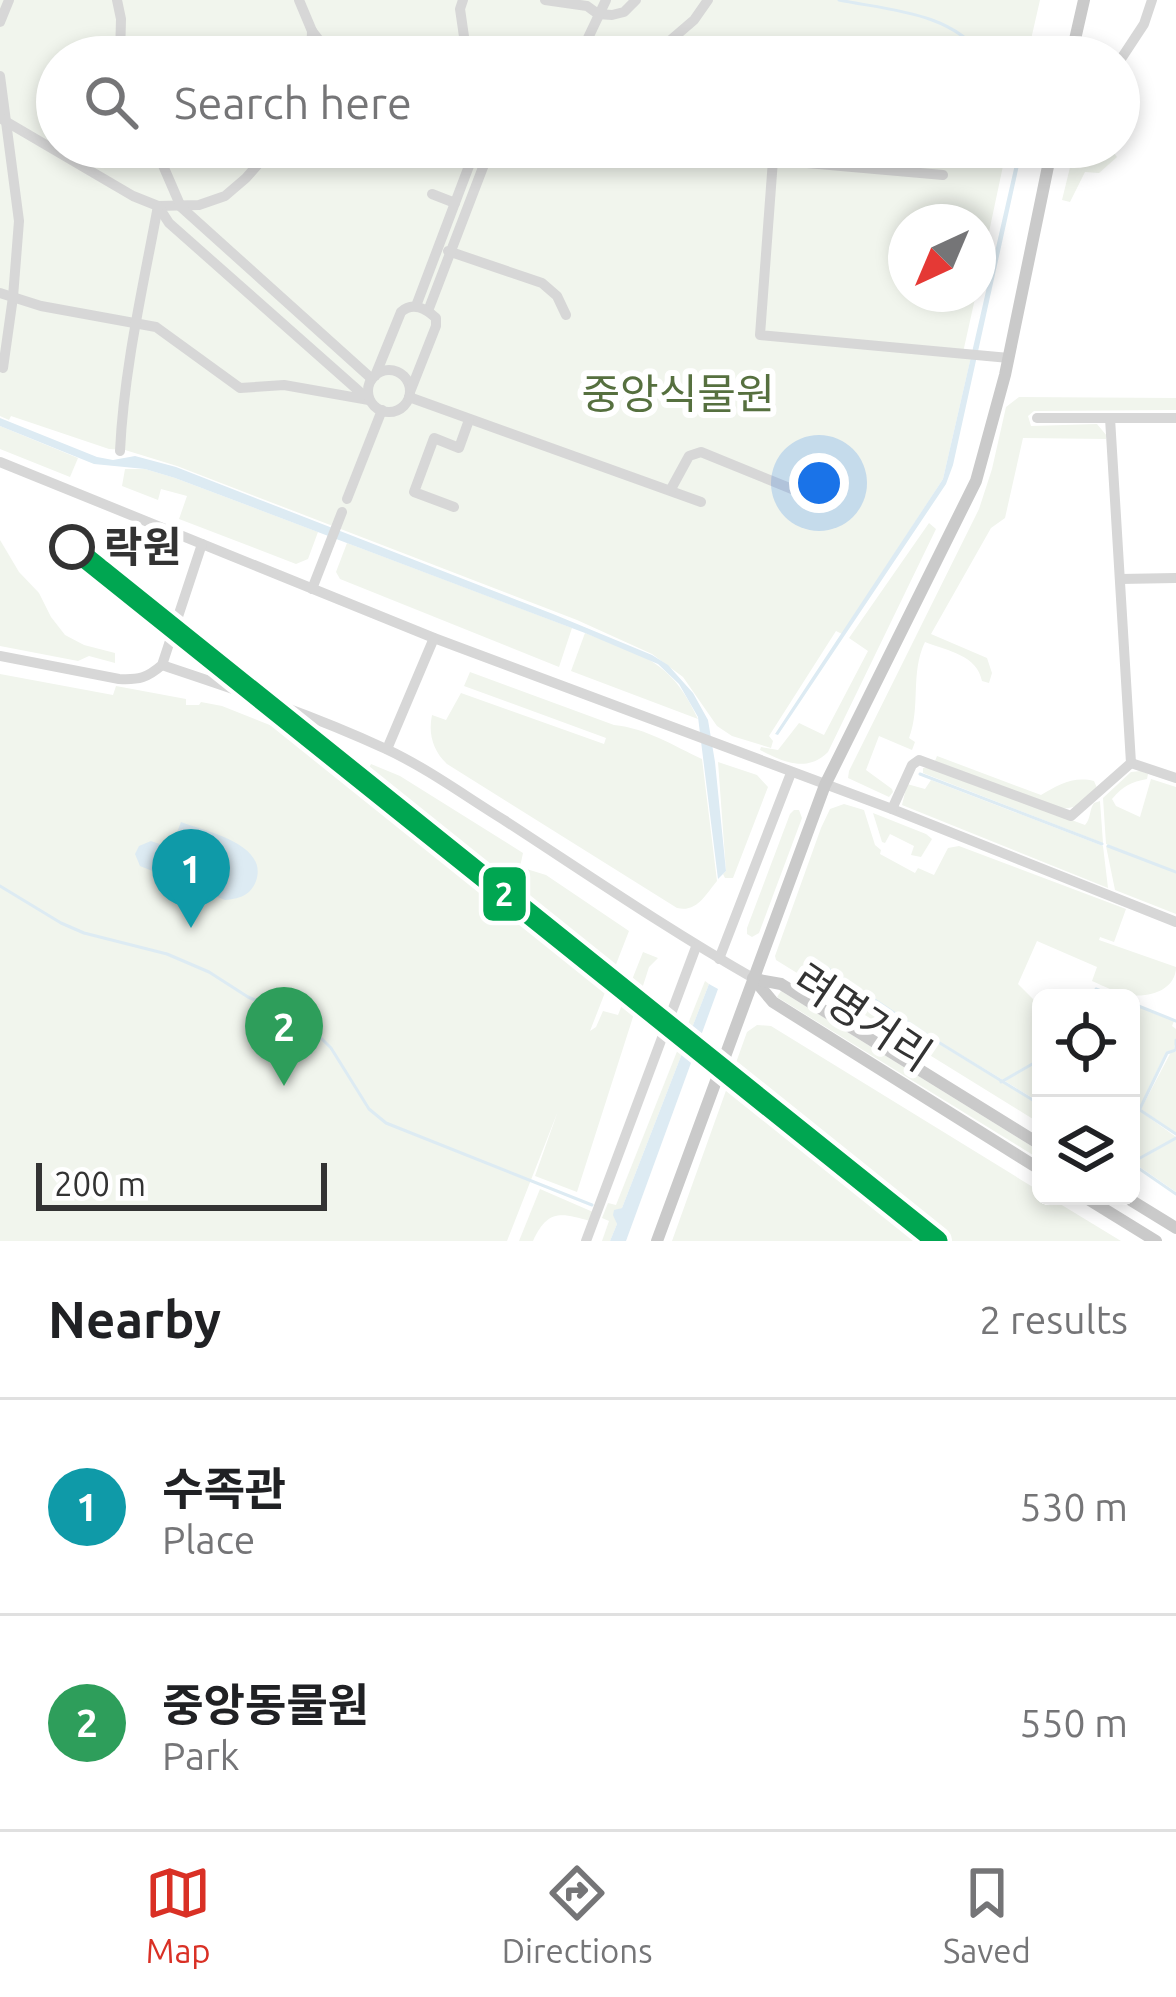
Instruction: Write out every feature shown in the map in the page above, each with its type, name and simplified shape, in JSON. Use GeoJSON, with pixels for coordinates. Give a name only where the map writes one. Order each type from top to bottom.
{"type":"FeatureCollection","features":[{"type":"Feature","properties":{"kind":"main road"},"geometry":{"type":"LineString","coordinates":[[1076,36],[1084,0]]}},
{"type":"Feature","properties":{"kind":"main road"},"geometry":{"type":"LineString","coordinates":[[657,1241],[825,785],[976,481],[1009,358],[1048,168]]}},
{"type":"Feature","properties":{"kind":"main road","name":"려명거리"},"geometry":{"type":"LineString","coordinates":[[752,979],[781,984],[1032,1138]]}},
{"type":"Feature","properties":{"kind":"main road","name":"려명거리"},"geometry":{"type":"LineString","coordinates":[[752,979],[773,1003],[1032,1164]]}},
{"type":"Feature","properties":{"kind":"main road"},"geometry":{"type":"LineString","coordinates":[[1098,1205],[1156,1241]]}},
{"type":"Feature","properties":{"kind":"main road"},"geometry":{"type":"LineString","coordinates":[[1139,1205],[1176,1228]]}},
{"type":"Feature","properties":{"kind":"street"},"geometry":{"type":"LineString","coordinates":[[0,22],[9,0]]}},
{"type":"Feature","properties":{"kind":"street"},"geometry":{"type":"LineString","coordinates":[[117,0],[121,36]]}},
{"type":"Feature","properties":{"kind":"street"},"geometry":{"type":"LineString","coordinates":[[299,0],[316,36]]}},
{"type":"Feature","properties":{"kind":"street"},"geometry":{"type":"LineString","coordinates":[[463,0],[464,36]]}},
{"type":"Feature","properties":{"kind":"street"},"geometry":{"type":"LineString","coordinates":[[590,7],[606,0]]}},
{"type":"Feature","properties":{"kind":"street"},"geometry":{"type":"LineString","coordinates":[[554,1],[620,14],[637,0]]}},
{"type":"Feature","properties":{"kind":"street"},"geometry":{"type":"LineString","coordinates":[[675,36],[709,0]]}},
{"type":"Feature","properties":{"kind":"street"},"geometry":{"type":"LineString","coordinates":[[1136,36],[1152,0]]}},
{"type":"Feature","properties":{"kind":"street"},"geometry":{"type":"LineString","coordinates":[[312,31],[312,36]]}},
{"type":"Feature","properties":{"kind":"street"},"geometry":{"type":"LineString","coordinates":[[0,76],[19,220],[6,295],[2,368]]}},
{"type":"Feature","properties":{"kind":"street"},"geometry":{"type":"LineString","coordinates":[[3,120],[36,139]]}},
{"type":"Feature","properties":{"kind":"street"},"geometry":{"type":"LineString","coordinates":[[85,168],[158,206],[199,206],[225,196],[255,168]]}},
{"type":"Feature","properties":{"kind":"street"},"geometry":{"type":"LineString","coordinates":[[164,168],[181,206],[373,377]]}},
{"type":"Feature","properties":{"kind":"street"},"geometry":{"type":"LineString","coordinates":[[422,308],[438,248],[468,168]]}},
{"type":"Feature","properties":{"kind":"street"},"geometry":{"type":"LineString","coordinates":[[422,308],[452,252],[482,168]]}},
{"type":"Feature","properties":{"kind":"street"},"geometry":{"type":"LineString","coordinates":[[772,168],[760,335],[1009,358]]}},
{"type":"Feature","properties":{"kind":"street"},"geometry":{"type":"LineString","coordinates":[[864,168],[943,175]]}},
{"type":"Feature","properties":{"kind":"street"},"geometry":{"type":"LineString","coordinates":[[432,194],[455,203]]}},
{"type":"Feature","properties":{"kind":"street"},"geometry":{"type":"LineString","coordinates":[[120,451],[158,206]]}},
{"type":"Feature","properties":{"kind":"street"},"geometry":{"type":"LineString","coordinates":[[158,206],[169,223],[369,400],[382,410],[396,410],[409,394],[436,318],[422,308],[406,308],[397,318],[368,391],[369,400]]}},
{"type":"Feature","properties":{"kind":"street"},"geometry":{"type":"LineString","coordinates":[[438,248],[542,283],[557,296],[566,315]]}},
{"type":"Feature","properties":{"kind":"street"},"geometry":{"type":"LineString","coordinates":[[6,295],[148,325],[168,334],[240,388],[284,386],[369,400]]}},
{"type":"Feature","properties":{"kind":"street"},"geometry":{"type":"LineString","coordinates":[[373,377],[385,370],[399,373],[408,382],[409,394]]}},
{"type":"Feature","properties":{"kind":"street"},"geometry":{"type":"LineString","coordinates":[[409,394],[701,502]]}},
{"type":"Feature","properties":{"kind":"street"},"geometry":{"type":"LineString","coordinates":[[312,589],[382,410]]}},
{"type":"Feature","properties":{"kind":"street"},"geometry":{"type":"LineString","coordinates":[[1037,418],[1176,418]]}},
{"type":"Feature","properties":{"kind":"street"},"geometry":{"type":"LineString","coordinates":[[1110,418],[1131,763]]}},
{"type":"Feature","properties":{"kind":"street"},"geometry":{"type":"LineString","coordinates":[[454,507],[414,492],[434,439],[459,448],[469,419]]}},
{"type":"Feature","properties":{"kind":"street"},"geometry":{"type":"LineString","coordinates":[[671,489],[689,456],[701,452],[824,502]]}},
{"type":"Feature","properties":{"kind":"street"},"geometry":{"type":"LineString","coordinates":[[0,463],[434,638],[892,809],[1176,922]]}},
{"type":"Feature","properties":{"kind":"street"},"geometry":{"type":"LineString","coordinates":[[0,656],[119,679],[150,676],[162,665],[202,544]]}},
{"type":"Feature","properties":{"kind":"street"},"geometry":{"type":"LineString","coordinates":[[1120,579],[1176,578]]}},
{"type":"Feature","properties":{"kind":"street"},"geometry":{"type":"LineString","coordinates":[[387,749],[434,638]]}},
{"type":"Feature","properties":{"kind":"street"},"geometry":{"type":"LineString","coordinates":[[162,665],[269,701],[387,749],[752,979]]}},
{"type":"Feature","properties":{"kind":"street"},"geometry":{"type":"LineString","coordinates":[[892,809],[919,760],[1071,816],[1131,763]]}},
{"type":"Feature","properties":{"kind":"street"},"geometry":{"type":"LineString","coordinates":[[1131,763],[1176,778]]}},
{"type":"Feature","properties":{"kind":"street"},"geometry":{"type":"LineString","coordinates":[[719,959],[791,773]]}},
{"type":"Feature","properties":{"kind":"street"},"geometry":{"type":"LineString","coordinates":[[586,1241],[696,946]]}},
{"type":"Feature","properties":{"kind":"green space","name":"중앙식물원"},"geometry":{"type":"Polygon","coordinates":[[[0,0],[1040,0],[1032,36],[36,36],[36,168],[1003,168],[995,204],[888,204],[888,312],[972,312],[962,357],[971,357],[943,479],[842,634],[836,631],[769,736],[771,748],[732,736],[717,726],[683,677],[652,654],[577,620],[177,466],[11,416],[9,420],[0,416],[0,0]]]}},
{"type":"Feature","properties":{"kind":"green space"},"geometry":{"type":"Polygon","coordinates":[[[1070,168],[1105,168],[1099,173],[1085,172],[1070,202],[1062,200],[1070,168]]]}},
{"type":"Feature","properties":{"kind":"green space"},"geometry":{"type":"Polygon","coordinates":[[[1019,397],[1176,398],[1176,410],[1034,411],[1028,416],[1031,426],[1097,424],[1107,436],[1023,438],[1005,518],[991,528],[931,634],[987,658],[992,673],[989,683],[982,681],[968,660],[925,642],[909,738],[915,742],[912,750],[879,736],[866,770],[892,789],[889,797],[848,778],[849,771],[979,509],[1006,407],[1019,397]]]}},
{"type":"Feature","properties":{"kind":"green space"},"geometry":{"type":"Polygon","coordinates":[[[0,426],[78,458],[70,477],[0,449],[0,426]]]}},
{"type":"Feature","properties":{"kind":"green space"},"geometry":{"type":"Polygon","coordinates":[[[125,469],[175,478],[318,532],[308,559],[296,564],[179,519],[187,496],[161,489],[158,500],[122,486],[125,469]]]}},
{"type":"Feature","properties":{"kind":"green space"},"geometry":{"type":"Polygon","coordinates":[[[929,523],[936,529],[828,752],[803,764],[760,750],[778,750],[799,723],[824,735],[868,651],[849,638],[929,523]]]}},
{"type":"Feature","properties":{"kind":"green space"},"geometry":{"type":"Polygon","coordinates":[[[0,540],[65,635],[115,653],[115,663],[0,646],[0,540]]]}},
{"type":"Feature","properties":{"kind":"green space"},"geometry":{"type":"Polygon","coordinates":[[[347,543],[572,628],[559,667],[340,579],[336,572],[347,543]]]}},
{"type":"Feature","properties":{"kind":"green space"},"geometry":{"type":"Polygon","coordinates":[[[585,633],[638,654],[665,671],[698,719],[571,671],[585,633]]]}},
{"type":"Feature","properties":{"kind":"green space"},"geometry":{"type":"Polygon","coordinates":[[[470,672],[649,734],[702,759],[717,881],[700,901],[690,908],[677,908],[447,764],[433,742],[432,715],[446,720],[461,693],[604,744],[606,738],[464,686],[470,672]]]}},
{"type":"Feature","properties":{"kind":"green space"},"geometry":{"type":"Polygon","coordinates":[[[0,674],[113,695],[116,686],[186,699],[186,705],[222,706],[335,751],[334,756],[367,772],[371,764],[400,776],[523,853],[520,867],[546,875],[629,931],[590,1031],[603,1011],[618,1015],[643,952],[658,958],[649,967],[577,1192],[535,1176],[558,1111],[507,1241],[0,1241],[0,674]]]}},
{"type":"Feature","properties":{"kind":"green space"},"geometry":{"type":"Polygon","coordinates":[[[937,756],[1041,795],[1079,780],[1094,781],[1097,788],[1076,806],[1060,808],[935,761],[937,756]]]}},
{"type":"Feature","properties":{"kind":"green space"},"geometry":{"type":"Polygon","coordinates":[[[718,762],[757,775],[768,787],[733,878],[723,874],[718,762]]]}},
{"type":"Feature","properties":{"kind":"green space"},"geometry":{"type":"Polygon","coordinates":[[[923,768],[1085,825],[1094,803],[1100,801],[1103,843],[923,773],[923,768]]]}},
{"type":"Feature","properties":{"kind":"green space"},"geometry":{"type":"Polygon","coordinates":[[[1131,772],[1148,774],[1147,779],[1128,785],[1112,799],[1116,806],[1140,817],[1151,779],[1176,787],[1176,914],[1115,890],[1106,846],[1154,863],[1106,844],[1103,798],[1131,772]]]}},
{"type":"Feature","properties":{"kind":"green space"},"geometry":{"type":"Polygon","coordinates":[[[931,780],[1103,846],[1108,888],[902,805],[907,784],[925,789],[931,780]]]}},
{"type":"Feature","properties":{"kind":"green space"},"geometry":{"type":"Polygon","coordinates":[[[844,804],[864,810],[880,854],[915,873],[918,868],[934,875],[948,848],[959,846],[1126,909],[1114,942],[1099,940],[1176,967],[1175,975],[1161,990],[1146,995],[1140,995],[1140,989],[1112,989],[1092,981],[1097,967],[1037,941],[1018,984],[1032,998],[1032,1098],[810,958],[929,1038],[1032,1101],[1032,1118],[776,960],[830,809],[844,804]]]}},
{"type":"Feature","properties":{"kind":"green space"},"geometry":{"type":"Polygon","coordinates":[[[794,810],[802,818],[759,933],[752,937],[747,928],[794,810]]]}},
{"type":"Feature","properties":{"kind":"green space"},"geometry":{"type":"Polygon","coordinates":[[[873,813],[932,839],[921,857],[911,855],[914,846],[890,834],[882,842],[873,813]]]}},
{"type":"Feature","properties":{"kind":"green space"},"geometry":{"type":"Polygon","coordinates":[[[705,981],[709,984],[622,1208],[614,1211],[617,1224],[610,1241],[602,1241],[609,1221],[602,1218],[608,1203],[616,1205],[705,981]]]}},
{"type":"Feature","properties":{"kind":"green space"},"geometry":{"type":"Polygon","coordinates":[[[781,991],[1032,1146],[1032,1154],[777,997],[781,991]]]}},
{"type":"Feature","properties":{"kind":"green space"},"geometry":{"type":"Polygon","coordinates":[[[1140,1008],[1174,1021],[1176,1047],[1166,1052],[1140,1106],[1140,1008]]]}},
{"type":"Feature","properties":{"kind":"green space"},"geometry":{"type":"Polygon","coordinates":[[[757,1025],[771,1026],[1032,1186],[1032,1205],[1062,1205],[1121,1241],[672,1241],[747,1032],[757,1025]]]}},
{"type":"Feature","properties":{"kind":"green space"},"geometry":{"type":"Polygon","coordinates":[[[1171,1052],[1176,1052],[1176,1133],[1141,1109],[1171,1052]]]}},
{"type":"Feature","properties":{"kind":"green space"},"geometry":{"type":"Polygon","coordinates":[[[1140,1111],[1176,1137],[1140,1157],[1140,1111]]]}},
{"type":"Feature","properties":{"kind":"green space"},"geometry":{"type":"Polygon","coordinates":[[[1176,1139],[1176,1192],[1140,1167],[1140,1160],[1176,1139]]]}},
{"type":"Feature","properties":{"kind":"green space"},"geometry":{"type":"Polygon","coordinates":[[[540,1189],[593,1212],[590,1221],[556,1216],[533,1241],[519,1241],[540,1189]]]}},
{"type":"Feature","properties":{"kind":"shaded area"},"geometry":{"type":"Polygon","coordinates":[[[1014,168],[1018,168],[996,270],[996,247],[1014,168]]]}},
{"type":"Feature","properties":{"kind":"shaded area"},"geometry":{"type":"Polygon","coordinates":[[[981,312],[987,312],[946,484],[775,734],[943,479],[981,312]]]}},
{"type":"Feature","properties":{"kind":"shaded area"},"geometry":{"type":"Polygon","coordinates":[[[0,418],[97,457],[135,456],[176,467],[652,655],[693,693],[708,720],[726,871],[718,879],[698,717],[679,684],[658,664],[175,478],[145,469],[94,464],[0,426],[0,418]]]}},
{"type":"Feature","properties":{"kind":"shaded area"},"geometry":{"type":"Polygon","coordinates":[[[181,822],[244,848],[257,868],[251,890],[225,900],[140,866],[135,854],[139,846],[151,841],[171,848],[181,822]]]}},
{"type":"Feature","properties":{"kind":"shaded area"},"geometry":{"type":"Polygon","coordinates":[[[709,984],[718,989],[626,1241],[610,1241],[617,1224],[614,1210],[622,1208],[709,984]]]}},
{"type":"Feature","properties":{"kind":"waterway"},"geometry":{"type":"LineString","coordinates":[[839,0],[918,15],[961,36]]}},
{"type":"Feature","properties":{"kind":"waterway"},"geometry":{"type":"LineString","coordinates":[[920,774],[1102,844]]}},
{"type":"Feature","properties":{"kind":"waterway"},"geometry":{"type":"LineString","coordinates":[[1108,846],[1176,872]]}},
{"type":"Feature","properties":{"kind":"waterway"},"geometry":{"type":"LineString","coordinates":[[0,886],[61,923],[167,954],[209,972],[248,997],[302,1019],[331,1048],[369,1109],[386,1123],[592,1205]]}},
{"type":"Feature","properties":{"kind":"waterway"},"geometry":{"type":"LineString","coordinates":[[812,958],[1032,1099]]}},
{"type":"Feature","properties":{"kind":"waterway"},"geometry":{"type":"LineString","coordinates":[[1140,1007],[1176,1021]]}},
{"type":"Feature","properties":{"kind":"waterway"},"geometry":{"type":"LineString","coordinates":[[1140,1108],[1167,1053],[1176,1050],[1176,1040]]}},
{"type":"Feature","properties":{"kind":"waterway"},"geometry":{"type":"LineString","coordinates":[[1001,1082],[1032,1064]]}},
{"type":"Feature","properties":{"kind":"waterway"},"geometry":{"type":"LineString","coordinates":[[1140,1110],[1176,1134]]}},
{"type":"Feature","properties":{"kind":"waterway"},"geometry":{"type":"LineString","coordinates":[[1140,1158],[1176,1138]]}},
{"type":"Feature","properties":{"kind":"waterway"},"geometry":{"type":"LineString","coordinates":[[1140,1169],[1176,1194]]}},
{"type":"Feature","properties":{"kind":"metro line","name":"2"},"geometry":{"type":"LineString","coordinates":[[72,547],[937,1241]]}},
{"type":"Feature","properties":{"kind":"place","name":"락원"},"geometry":{"type":"Point","coordinates":[72,547]}},
{"type":"Feature","properties":{"kind":"place","name":"수족관"},"geometry":{"type":"Point","coordinates":[191,928]}},
{"type":"Feature","properties":{"kind":"place","name":"중앙동물원"},"geometry":{"type":"Point","coordinates":[284,1086]}}]}
